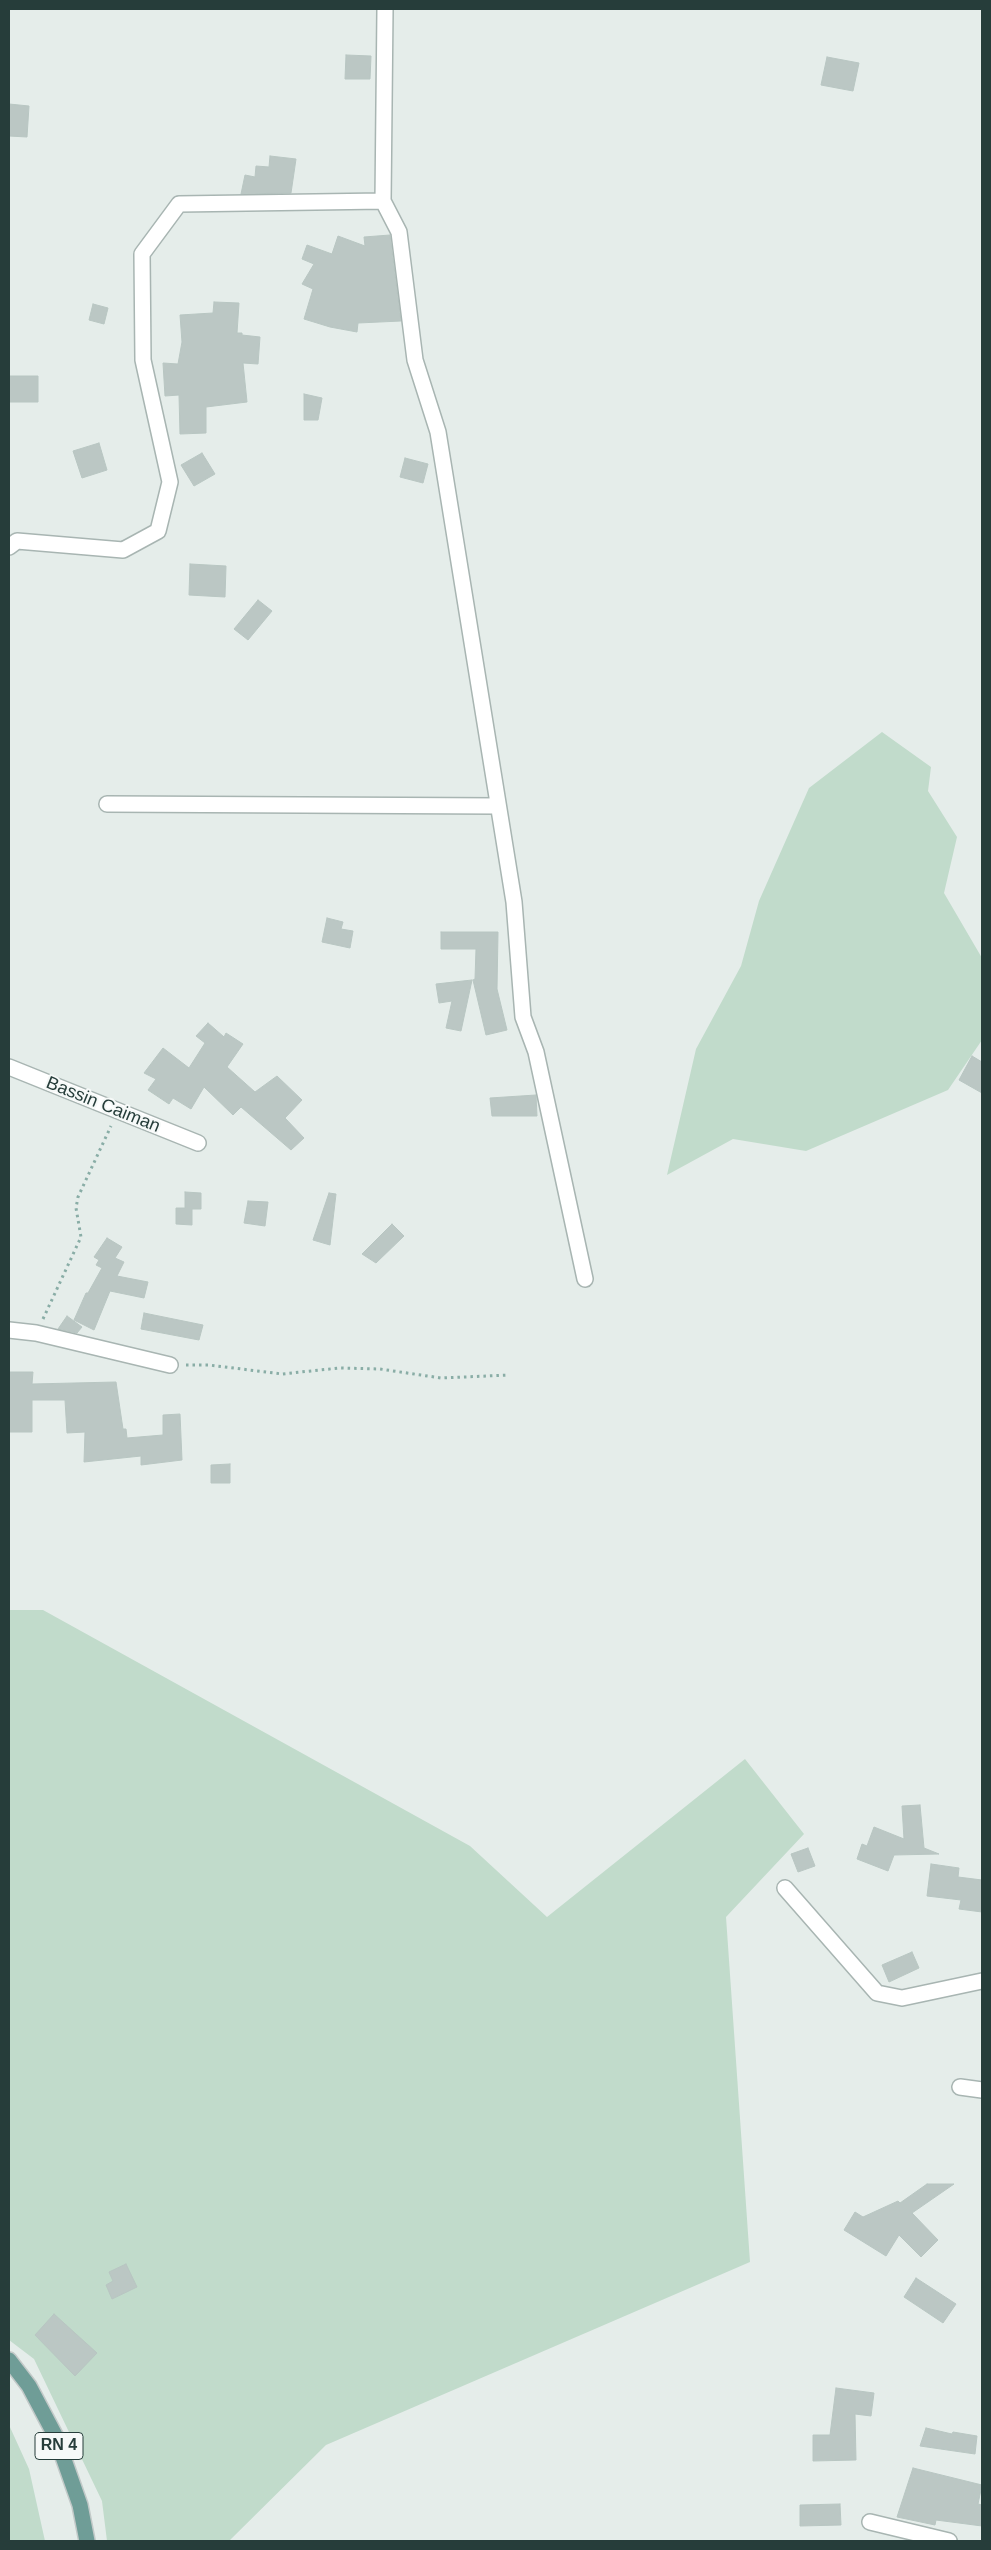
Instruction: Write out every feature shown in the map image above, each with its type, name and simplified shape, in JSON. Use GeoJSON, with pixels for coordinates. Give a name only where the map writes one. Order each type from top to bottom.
{"type":"FeatureCollection","features":[{"type":"Feature","properties":{"kind":"main road","name":"RN 4"},"geometry":{"type":"LineString","coordinates":[[9,2360],[29,2386],[56,2437],[80,2505],[87,2541]]}},
{"type":"Feature","properties":{"kind":"street"},"geometry":{"type":"LineString","coordinates":[[386,9],[383,201],[399,232],[415,360],[438,432],[514,902],[523,1017],[536,1052],[585,1279]]}},
{"type":"Feature","properties":{"kind":"street"},"geometry":{"type":"LineString","coordinates":[[9,547],[17,541],[123,550],[158,531],[170,482],[143,360],[142,254],[179,204],[383,201]]}},
{"type":"Feature","properties":{"kind":"street"},"geometry":{"type":"LineString","coordinates":[[107,804],[498,806]]}},
{"type":"Feature","properties":{"kind":"street","name":"Bassin Caiman"},"geometry":{"type":"LineString","coordinates":[[9,1067],[198,1143]]}},
{"type":"Feature","properties":{"kind":"street"},"geometry":{"type":"LineString","coordinates":[[9,1330],[36,1333],[170,1365]]}},
{"type":"Feature","properties":{"kind":"street"},"geometry":{"type":"LineString","coordinates":[[785,1888],[877,1993],[902,1998],[982,1981]]}},
{"type":"Feature","properties":{"kind":"street"},"geometry":{"type":"LineString","coordinates":[[960,2087],[982,2090]]}},
{"type":"Feature","properties":{"kind":"street"},"geometry":{"type":"LineString","coordinates":[[870,2522],[948,2541]]}},
{"type":"Feature","properties":{"kind":"path"},"geometry":{"type":"LineString","coordinates":[[36,1333],[81,1238],[76,1208],[78,1197],[118,1111]]}},
{"type":"Feature","properties":{"kind":"path"},"geometry":{"type":"LineString","coordinates":[[170,1365],[209,1365],[282,1374],[339,1368],[372,1369],[441,1378],[509,1375]]}},
{"type":"Feature","properties":{"kind":"green space"},"geometry":{"type":"Polygon","coordinates":[[[882,732],[931,767],[928,791],[957,837],[944,893],[982,958],[982,1040],[948,1090],[806,1151],[733,1139],[667,1175],[696,1049],[741,966],[759,901],[809,788],[882,732]]]}},
{"type":"Feature","properties":{"kind":"green space"},"geometry":{"type":"Polygon","coordinates":[[[9,1610],[43,1610],[470,1846],[547,1917],[745,1759],[804,1834],[726,1917],[750,2262],[326,2445],[229,2541],[107,2541],[102,2501],[34,2359],[9,2340],[9,1610]]]}},
{"type":"Feature","properties":{"kind":"green space"},"geometry":{"type":"Polygon","coordinates":[[[9,2425],[29,2469],[45,2541],[9,2541],[9,2425]]]}},
{"type":"Feature","properties":{"kind":"building"},"geometry":{"type":"Polygon","coordinates":[[[346,55],[371,56],[370,79],[345,79],[346,55]]]}},
{"type":"Feature","properties":{"kind":"building"},"geometry":{"type":"Polygon","coordinates":[[[827,57],[859,63],[853,91],[821,85],[827,57]]]}},
{"type":"Feature","properties":{"kind":"building"},"geometry":{"type":"Polygon","coordinates":[[[9,104],[29,106],[27,137],[9,136],[9,104]]]}},
{"type":"Feature","properties":{"kind":"building"},"geometry":{"type":"Polygon","coordinates":[[[270,156],[296,159],[291,193],[241,194],[245,175],[255,177],[256,166],[269,167],[270,156]]]}},
{"type":"Feature","properties":{"kind":"building"},"geometry":{"type":"Polygon","coordinates":[[[390,235],[401,321],[358,323],[357,332],[330,327],[304,319],[313,289],[302,284],[314,264],[302,259],[307,245],[332,254],[338,236],[365,246],[364,237],[390,235]]]}},
{"type":"Feature","properties":{"kind":"building"},"geometry":{"type":"Polygon","coordinates":[[[214,302],[239,303],[237,333],[260,337],[258,364],[243,363],[247,402],[206,407],[206,433],[180,434],[179,395],[165,396],[163,363],[178,364],[182,342],[180,315],[213,313],[214,302]]]}},
{"type":"Feature","properties":{"kind":"building"},"geometry":{"type":"Polygon","coordinates":[[[93,304],[108,308],[104,324],[89,320],[93,304]]]}},
{"type":"Feature","properties":{"kind":"building"},"geometry":{"type":"Polygon","coordinates":[[[9,376],[38,376],[38,402],[9,402],[9,376]]]}},
{"type":"Feature","properties":{"kind":"building"},"geometry":{"type":"Polygon","coordinates":[[[304,394],[322,398],[318,420],[304,420],[304,394]]]}},
{"type":"Feature","properties":{"kind":"building"},"geometry":{"type":"Polygon","coordinates":[[[99,443],[107,470],[82,478],[73,451],[99,443]]]}},
{"type":"Feature","properties":{"kind":"building"},"geometry":{"type":"Polygon","coordinates":[[[202,453],[215,474],[194,486],[181,465],[202,453]]]}},
{"type":"Feature","properties":{"kind":"building"},"geometry":{"type":"Polygon","coordinates":[[[405,458],[428,464],[423,483],[400,477],[405,458]]]}},
{"type":"Feature","properties":{"kind":"building"},"geometry":{"type":"Polygon","coordinates":[[[190,564],[226,566],[225,597],[189,595],[190,564]]]}},
{"type":"Feature","properties":{"kind":"building"},"geometry":{"type":"Polygon","coordinates":[[[258,600],[272,611],[248,640],[234,629],[258,600]]]}},
{"type":"Feature","properties":{"kind":"building"},"geometry":{"type":"Polygon","coordinates":[[[327,918],[343,922],[341,929],[353,931],[350,948],[322,942],[327,918]]]}},
{"type":"Feature","properties":{"kind":"building"},"geometry":{"type":"Polygon","coordinates":[[[441,932],[498,932],[497,989],[507,1030],[486,1035],[473,980],[475,979],[476,949],[441,949],[441,932]]]}},
{"type":"Feature","properties":{"kind":"building"},"geometry":{"type":"Polygon","coordinates":[[[472,980],[461,1031],[446,1028],[452,1001],[439,1003],[436,984],[472,980]]]}},
{"type":"Feature","properties":{"kind":"building"},"geometry":{"type":"Polygon","coordinates":[[[208,1023],[224,1037],[226,1033],[243,1044],[227,1067],[255,1092],[277,1076],[302,1100],[285,1118],[304,1138],[291,1150],[241,1107],[233,1115],[204,1087],[191,1109],[173,1098],[169,1104],[148,1090],[156,1079],[144,1073],[163,1048],[189,1068],[205,1043],[196,1036],[208,1023]]]}},
{"type":"Feature","properties":{"kind":"building"},"geometry":{"type":"Polygon","coordinates":[[[972,1056],[982,1062],[982,1093],[959,1080],[972,1056]]]}},
{"type":"Feature","properties":{"kind":"building"},"geometry":{"type":"Polygon","coordinates":[[[536,1095],[537,1116],[492,1116],[490,1098],[536,1095]]]}},
{"type":"Feature","properties":{"kind":"building"},"geometry":{"type":"Polygon","coordinates":[[[185,1192],[201,1193],[201,1209],[192,1209],[192,1225],[176,1224],[176,1208],[185,1208],[185,1192]]]}},
{"type":"Feature","properties":{"kind":"building"},"geometry":{"type":"Polygon","coordinates":[[[329,1193],[336,1194],[330,1245],[313,1240],[329,1193]]]}},
{"type":"Feature","properties":{"kind":"building"},"geometry":{"type":"Polygon","coordinates":[[[248,1201],[268,1202],[265,1226],[244,1223],[248,1201]]]}},
{"type":"Feature","properties":{"kind":"building"},"geometry":{"type":"Polygon","coordinates":[[[392,1224],[404,1236],[376,1263],[362,1254],[392,1224]]]}},
{"type":"Feature","properties":{"kind":"building"},"geometry":{"type":"Polygon","coordinates":[[[107,1238],[122,1247],[115,1258],[124,1262],[117,1276],[148,1282],[144,1298],[110,1291],[94,1330],[74,1320],[86,1293],[88,1293],[102,1268],[96,1265],[99,1260],[94,1257],[107,1238]]]}},
{"type":"Feature","properties":{"kind":"building"},"geometry":{"type":"Polygon","coordinates":[[[144,1313],[203,1325],[199,1340],[141,1329],[144,1313]]]}},
{"type":"Feature","properties":{"kind":"building"},"geometry":{"type":"Polygon","coordinates":[[[67,1316],[82,1327],[77,1333],[58,1329],[67,1316]]]}},
{"type":"Feature","properties":{"kind":"building"},"geometry":{"type":"Polygon","coordinates":[[[9,1372],[33,1372],[32,1384],[116,1382],[123,1429],[126,1429],[127,1438],[163,1435],[163,1415],[180,1414],[182,1460],[141,1465],[141,1456],[84,1462],[85,1432],[67,1433],[65,1400],[32,1400],[32,1432],[9,1432],[9,1372]]]}},
{"type":"Feature","properties":{"kind":"building"},"geometry":{"type":"Polygon","coordinates":[[[230,1464],[230,1483],[211,1483],[211,1465],[230,1464]]]}},
{"type":"Feature","properties":{"kind":"building"},"geometry":{"type":"Polygon","coordinates":[[[920,1805],[924,1848],[939,1854],[894,1855],[888,1871],[857,1859],[862,1844],[867,1846],[874,1827],[904,1839],[902,1806],[920,1805]]]}},
{"type":"Feature","properties":{"kind":"building"},"geometry":{"type":"Polygon","coordinates":[[[808,1848],[815,1866],[798,1872],[791,1854],[808,1848]]]}},
{"type":"Feature","properties":{"kind":"building"},"geometry":{"type":"Polygon","coordinates":[[[931,1864],[959,1868],[958,1877],[982,1880],[982,1912],[959,1909],[961,1900],[927,1896],[931,1864]]]}},
{"type":"Feature","properties":{"kind":"building"},"geometry":{"type":"Polygon","coordinates":[[[912,1952],[919,1968],[889,1982],[882,1965],[912,1952]]]}},
{"type":"Feature","properties":{"kind":"building"},"geometry":{"type":"Polygon","coordinates":[[[927,2184],[954,2184],[912,2213],[938,2240],[921,2257],[899,2235],[886,2256],[844,2230],[855,2212],[863,2217],[898,2201],[900,2203],[927,2184]]]}},
{"type":"Feature","properties":{"kind":"building"},"geometry":{"type":"Polygon","coordinates":[[[126,2264],[137,2287],[112,2299],[106,2285],[113,2281],[109,2272],[126,2264]]]}},
{"type":"Feature","properties":{"kind":"building"},"geometry":{"type":"Polygon","coordinates":[[[916,2278],[956,2304],[943,2323],[904,2297],[916,2278]]]}},
{"type":"Feature","properties":{"kind":"building"},"geometry":{"type":"Polygon","coordinates":[[[54,2314],[97,2353],[75,2376],[35,2335],[54,2314]]]}},
{"type":"Feature","properties":{"kind":"building"},"geometry":{"type":"Polygon","coordinates":[[[836,2388],[874,2393],[871,2416],[855,2414],[856,2460],[813,2461],[813,2435],[830,2435],[836,2388]]]}},
{"type":"Feature","properties":{"kind":"building"},"geometry":{"type":"Polygon","coordinates":[[[926,2428],[952,2434],[953,2432],[977,2436],[975,2454],[920,2446],[926,2428]]]}},
{"type":"Feature","properties":{"kind":"building"},"geometry":{"type":"Polygon","coordinates":[[[913,2468],[982,2485],[978,2504],[982,2505],[982,2526],[936,2520],[935,2525],[897,2517],[913,2468]]]}},
{"type":"Feature","properties":{"kind":"building"},"geometry":{"type":"Polygon","coordinates":[[[840,2504],[841,2525],[800,2526],[800,2505],[840,2504]]]}}]}
